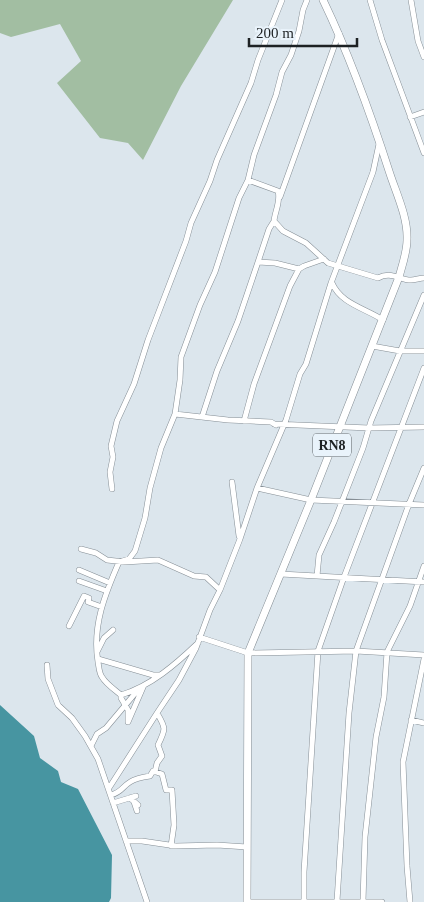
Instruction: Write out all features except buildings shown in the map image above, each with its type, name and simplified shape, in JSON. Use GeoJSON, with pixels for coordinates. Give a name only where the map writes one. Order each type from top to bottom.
{"type":"FeatureCollection","features":[{"type":"Feature","properties":{"kind":"main road","name":"RN8"},"geometry":{"type":"LineString","coordinates":[[247,902],[248,653],[383,320],[399,277],[407,241],[406,224],[380,142],[339,34],[323,0]]}},
{"type":"Feature","properties":{"kind":"street"},"geometry":{"type":"LineString","coordinates":[[112,489],[110,468],[113,457],[111,446],[118,421],[134,384],[191,223],[208,188],[282,0]]}},
{"type":"Feature","properties":{"kind":"street"},"geometry":{"type":"LineString","coordinates":[[119,562],[129,559],[135,551],[145,518],[150,488],[161,448],[175,414],[181,357],[200,305],[215,272],[239,198],[248,180],[282,72],[291,55],[299,31],[307,0]]}},
{"type":"Feature","properties":{"kind":"street"},"geometry":{"type":"LineString","coordinates":[[370,0],[382,40],[424,153]]}},
{"type":"Feature","properties":{"kind":"street"},"geometry":{"type":"LineString","coordinates":[[411,0],[418,41],[424,57]]}},
{"type":"Feature","properties":{"kind":"street"},"geometry":{"type":"LineString","coordinates":[[202,417],[217,371],[244,306],[258,258],[274,221],[275,211],[339,34]]}},
{"type":"Feature","properties":{"kind":"street"},"geometry":{"type":"LineString","coordinates":[[410,117],[424,112]]}},
{"type":"Feature","properties":{"kind":"street"},"geometry":{"type":"LineString","coordinates":[[110,788],[156,713],[180,680],[220,590],[257,488],[283,427],[331,282],[373,172],[380,142]]}},
{"type":"Feature","properties":{"kind":"street"},"geometry":{"type":"LineString","coordinates":[[248,180],[278,191],[280,198]]}},
{"type":"Feature","properties":{"kind":"street"},"geometry":{"type":"LineString","coordinates":[[274,221],[283,231],[306,243],[324,260],[337,266],[378,278],[383,275],[393,275],[411,280],[424,278]]}},
{"type":"Feature","properties":{"kind":"street"},"geometry":{"type":"LineString","coordinates":[[244,421],[254,384],[290,286],[299,269],[324,260]]}},
{"type":"Feature","properties":{"kind":"street"},"geometry":{"type":"LineString","coordinates":[[258,262],[275,263],[299,269]]}},
{"type":"Feature","properties":{"kind":"street"},"geometry":{"type":"LineString","coordinates":[[331,282],[340,296],[383,320]]}},
{"type":"Feature","properties":{"kind":"street"},"geometry":{"type":"LineString","coordinates":[[317,576],[319,555],[334,522],[369,428],[424,294]]}},
{"type":"Feature","properties":{"kind":"street"},"geometry":{"type":"LineString","coordinates":[[372,346],[400,351],[424,351]]}},
{"type":"Feature","properties":{"kind":"street"},"geometry":{"type":"LineString","coordinates":[[304,902],[318,651],[344,577],[424,368]]}},
{"type":"Feature","properties":{"kind":"street"},"geometry":{"type":"LineString","coordinates":[[175,414],[272,422],[283,427],[424,427]]}},
{"type":"Feature","properties":{"kind":"street"},"geometry":{"type":"LineString","coordinates":[[337,901],[349,713],[356,651],[409,504],[424,468]]}},
{"type":"Feature","properties":{"kind":"street"},"geometry":{"type":"LineString","coordinates":[[232,482],[240,538]]}},
{"type":"Feature","properties":{"kind":"street"},"geometry":{"type":"LineString","coordinates":[[257,488],[311,500],[424,505]]}},
{"type":"Feature","properties":{"kind":"street"},"geometry":{"type":"LineString","coordinates":[[81,549],[96,553],[107,560],[119,562],[158,560],[194,576],[206,577],[220,590]]}},
{"type":"Feature","properties":{"kind":"street"},"geometry":{"type":"LineString","coordinates":[[119,562],[102,607],[98,624],[97,652],[102,677],[121,696],[128,710],[128,722],[143,685]]}},
{"type":"Feature","properties":{"kind":"street"},"geometry":{"type":"LineString","coordinates":[[363,902],[365,836],[376,737],[384,696],[387,652],[421,582],[424,566]]}},
{"type":"Feature","properties":{"kind":"street"},"geometry":{"type":"LineString","coordinates":[[79,570],[110,583]]}},
{"type":"Feature","properties":{"kind":"street"},"geometry":{"type":"LineString","coordinates":[[280,574],[421,582]]}},
{"type":"Feature","properties":{"kind":"street"},"geometry":{"type":"LineString","coordinates":[[79,581],[107,591]]}},
{"type":"Feature","properties":{"kind":"street"},"geometry":{"type":"LineString","coordinates":[[69,626],[84,596],[89,598],[88,602],[102,607]]}},
{"type":"Feature","properties":{"kind":"street"},"geometry":{"type":"LineString","coordinates":[[97,652],[104,638],[113,630]]}},
{"type":"Feature","properties":{"kind":"street"},"geometry":{"type":"LineString","coordinates":[[198,640],[248,653],[356,651],[424,655]]}},
{"type":"Feature","properties":{"kind":"street"},"geometry":{"type":"LineString","coordinates":[[121,696],[132,692],[160,675],[183,658],[198,640]]}},
{"type":"Feature","properties":{"kind":"street"},"geometry":{"type":"LineString","coordinates":[[410,902],[404,762],[424,659]]}},
{"type":"Feature","properties":{"kind":"street"},"geometry":{"type":"LineString","coordinates":[[98,660],[153,675],[160,675]]}},
{"type":"Feature","properties":{"kind":"street"},"geometry":{"type":"LineString","coordinates":[[47,665],[48,679],[58,705],[72,718],[98,759],[110,788],[113,803],[147,902]]}},
{"type":"Feature","properties":{"kind":"street"},"geometry":{"type":"LineString","coordinates":[[91,746],[96,734],[106,728],[143,685]]}},
{"type":"Feature","properties":{"kind":"street"},"geometry":{"type":"LineString","coordinates":[[155,772],[157,763],[162,756],[158,745],[165,731],[164,724],[156,713]]}},
{"type":"Feature","properties":{"kind":"street"},"geometry":{"type":"LineString","coordinates":[[411,720],[424,723]]}},
{"type":"Feature","properties":{"kind":"street"},"geometry":{"type":"LineString","coordinates":[[111,795],[120,792],[130,782],[150,776],[153,771],[162,774],[166,790],[172,790],[174,825],[171,846]]}},
{"type":"Feature","properties":{"kind":"street"},"geometry":{"type":"LineString","coordinates":[[113,803],[135,800],[137,811]]}},
{"type":"Feature","properties":{"kind":"street"},"geometry":{"type":"LineString","coordinates":[[126,841],[142,840],[171,846],[217,845],[247,847]]}},
{"type":"Feature","properties":{"kind":"street"},"geometry":{"type":"LineString","coordinates":[[247,902],[382,902]]}},
{"type":"Feature","properties":{"kind":"green space"},"geometry":{"type":"Polygon","coordinates":[[[0,0],[233,0],[181,86],[143,160],[128,143],[100,138],[57,83],[81,61],[60,24],[11,37],[0,33],[0,0]]]}},
{"type":"Feature","properties":{"kind":"water"},"geometry":{"type":"Polygon","coordinates":[[[0,705],[34,736],[40,758],[58,771],[61,782],[78,789],[112,855],[111,898],[109,902],[0,902],[0,705]]]}}]}
